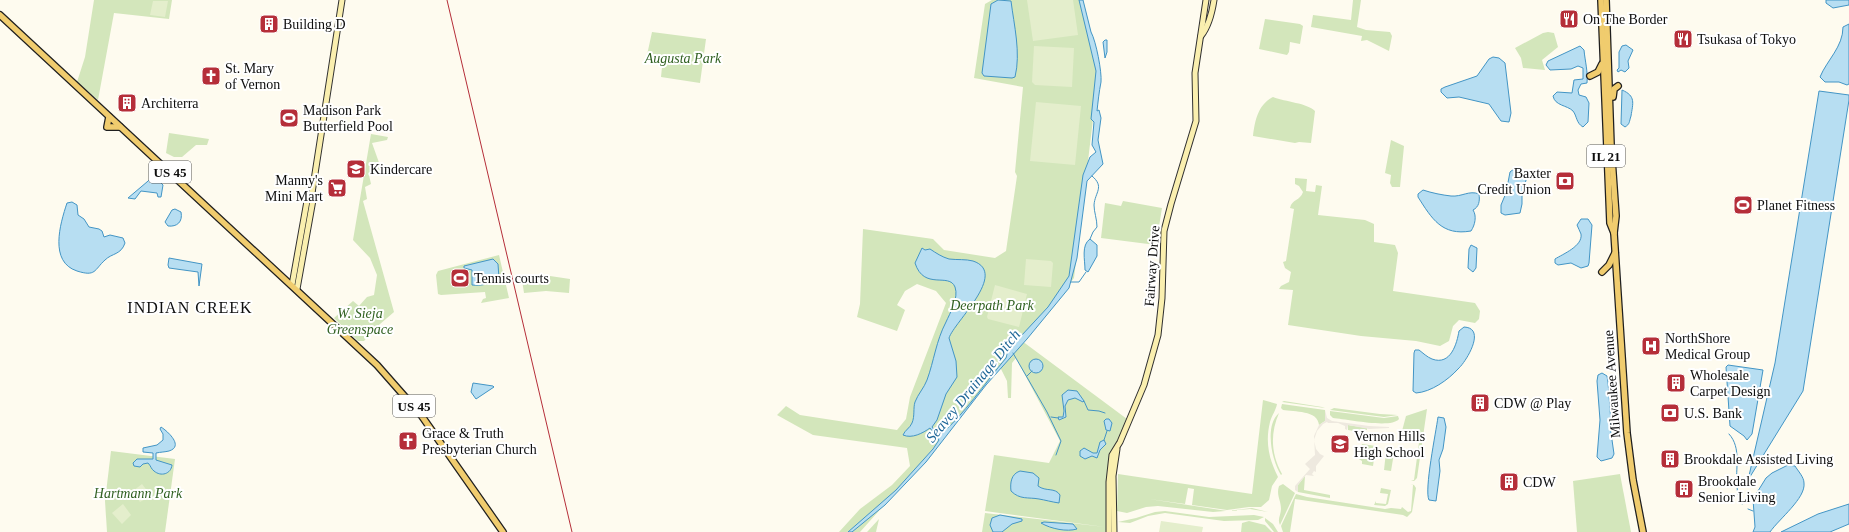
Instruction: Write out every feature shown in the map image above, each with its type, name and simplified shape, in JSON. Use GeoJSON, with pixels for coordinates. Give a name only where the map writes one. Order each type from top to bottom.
{"type":"FeatureCollection","features":[{"type":"Feature","properties":{"kind":"main road"},"geometry":{"type":"LineString","coordinates":[[297,289],[313,200],[312,192],[342,0]]}},
{"type":"Feature","properties":{"kind":"main road","name":"Fairway Drive"},"geometry":{"type":"LineString","coordinates":[[1109,532],[1109,469],[1112,455],[1144,385],[1155,350],[1162,305],[1164,231],[1196,121],[1195,74],[1206,0]]}},
{"type":"Feature","properties":{"kind":"main road","name":"Fairway Drive"},"geometry":{"type":"LineString","coordinates":[[1201,36],[1206,31],[1212,13],[1214,0]]}},
{"type":"Feature","properties":{"kind":"main road","name":"Milwaukee Avenue"},"geometry":{"type":"LineString","coordinates":[[1601,0],[1610,223],[1614,233]]}},
{"type":"Feature","properties":{"kind":"main road","name":"Milwaukee Avenue"},"geometry":{"type":"LineString","coordinates":[[1606,0],[1610,135],[1616,216],[1614,233],[1627,433],[1633,480],[1643,532]]}},
{"type":"Feature","properties":{"kind":"main road","name":"US 45"},"geometry":{"type":"LineString","coordinates":[[0,16],[372,359],[420,413],[503,532]]}},
{"type":"Feature","properties":{"kind":"main road"},"geometry":{"type":"LineString","coordinates":[[1590,76],[1598,72],[1603,62]]}},
{"type":"Feature","properties":{"kind":"main road"},"geometry":{"type":"LineString","coordinates":[[1610,135],[1613,118],[1613,91],[1618,86]]}},
{"type":"Feature","properties":{"kind":"main road"},"geometry":{"type":"LineString","coordinates":[[109,117],[107,127],[120,127]]}},
{"type":"Feature","properties":{"kind":"main road"},"geometry":{"type":"LineString","coordinates":[[292,285],[307,201],[312,192]]}},
{"type":"Feature","properties":{"kind":"main road"},"geometry":{"type":"LineString","coordinates":[[1602,272],[1609,265],[1615,252]]}},
{"type":"Feature","properties":{"kind":"main road","name":"Fairway Drive"},"geometry":{"type":"LineString","coordinates":[[1114,532],[1113,476],[1117,446]]}},
{"type":"Feature","properties":{"kind":"green space"},"geometry":{"type":"Polygon","coordinates":[[[94,0],[172,0],[169,19],[114,13],[98,100],[77,82],[85,57],[94,0]]]}},
{"type":"Feature","properties":{"kind":"green space","name":"Deerpath Park"},"geometry":{"type":"Polygon","coordinates":[[[992,0],[1083,0],[1099,69],[1074,278],[1047,313],[1022,341],[1127,419],[1112,452],[1108,532],[982,532],[985,513],[1105,527],[985,511],[994,455],[1049,463],[1060,441],[1016,358],[1012,363],[1011,398],[1008,398],[1007,381],[1000,367],[912,474],[860,532],[839,532],[860,509],[892,485],[910,466],[907,448],[813,435],[777,415],[786,406],[800,415],[897,430],[906,419],[910,397],[946,303],[936,291],[917,284],[905,291],[897,305],[905,310],[897,331],[857,317],[860,304],[863,229],[933,239],[944,250],[995,258],[1006,251],[1017,176],[1015,172],[1023,87],[974,78],[985,4],[992,0]]]}},
{"type":"Feature","properties":{"kind":"green space"},"geometry":{"type":"Polygon","coordinates":[[[1027,0],[1073,0],[1078,35],[1033,41],[1027,0]]]}},
{"type":"Feature","properties":{"kind":"green space"},"geometry":{"type":"Polygon","coordinates":[[[1353,0],[1361,0],[1357,27],[1366,30],[1390,32],[1392,36],[1389,51],[1367,40],[1361,41],[1362,36],[1311,27],[1313,15],[1351,20],[1353,0]]]}},
{"type":"Feature","properties":{"kind":"green space"},"geometry":{"type":"Polygon","coordinates":[[[153,1],[168,1],[165,17],[150,15],[153,1]]]}},
{"type":"Feature","properties":{"kind":"green space"},"geometry":{"type":"Polygon","coordinates":[[[1265,19],[1300,24],[1303,26],[1300,44],[1290,42],[1289,52],[1287,55],[1259,49],[1265,19]]]}},
{"type":"Feature","properties":{"kind":"green space","name":"Augusta Park"},"geometry":{"type":"Polygon","coordinates":[[[652,32],[706,39],[700,83],[661,77],[663,57],[647,55],[652,32]]]}},
{"type":"Feature","properties":{"kind":"green space"},"geometry":{"type":"Polygon","coordinates":[[[1543,33],[1554,33],[1558,47],[1542,60],[1545,70],[1523,68],[1521,58],[1515,48],[1543,33]]]}},
{"type":"Feature","properties":{"kind":"green space"},"geometry":{"type":"Polygon","coordinates":[[[1034,46],[1074,48],[1072,87],[1035,85],[1032,82],[1034,46]]]}},
{"type":"Feature","properties":{"kind":"green space"},"geometry":{"type":"Polygon","coordinates":[[[1273,97],[1302,104],[1315,111],[1311,143],[1295,143],[1253,136],[1258,114],[1264,104],[1273,97]]]}},
{"type":"Feature","properties":{"kind":"green space"},"geometry":{"type":"Polygon","coordinates":[[[1036,102],[1081,106],[1075,165],[1030,161],[1036,102]]]}},
{"type":"Feature","properties":{"kind":"green space"},"geometry":{"type":"Polygon","coordinates":[[[169,133],[209,139],[207,145],[196,145],[182,157],[174,157],[166,153],[169,133]]]}},
{"type":"Feature","properties":{"kind":"green space","name":"W. Sieja Greenspace"},"geometry":{"type":"Polygon","coordinates":[[[371,134],[388,137],[387,140],[372,143],[382,171],[369,175],[371,184],[365,187],[367,199],[363,201],[394,312],[373,330],[364,341],[358,341],[334,318],[353,301],[359,306],[367,297],[374,295],[377,275],[370,258],[353,240],[371,134]]]}},
{"type":"Feature","properties":{"kind":"green space"},"geometry":{"type":"Polygon","coordinates":[[[1391,140],[1404,146],[1400,187],[1392,187],[1390,183],[1391,175],[1385,173],[1391,140]]]}},
{"type":"Feature","properties":{"kind":"green space"},"geometry":{"type":"Polygon","coordinates":[[[1295,178],[1307,179],[1306,191],[1315,192],[1316,185],[1322,186],[1318,215],[1365,220],[1374,224],[1374,242],[1395,245],[1398,253],[1393,291],[1475,303],[1480,311],[1479,319],[1475,323],[1459,320],[1453,326],[1449,341],[1440,346],[1416,341],[1361,336],[1288,325],[1293,290],[1279,289],[1281,286],[1289,282],[1291,272],[1285,268],[1283,262],[1286,261],[1294,209],[1290,208],[1292,203],[1302,195],[1303,192],[1299,186],[1295,184],[1295,178]]]}},
{"type":"Feature","properties":{"kind":"green space"},"geometry":{"type":"Polygon","coordinates":[[[1123,201],[1162,208],[1156,245],[1101,238],[1105,203],[1121,206],[1123,201]]]}},
{"type":"Feature","properties":{"kind":"green space"},"geometry":{"type":"Polygon","coordinates":[[[499,255],[509,298],[481,303],[483,299],[486,298],[485,292],[438,294],[436,275],[438,271],[499,255]]]}},
{"type":"Feature","properties":{"kind":"green space"},"geometry":{"type":"Polygon","coordinates":[[[1026,259],[1051,261],[1053,263],[1051,287],[1024,285],[1026,259]]]}},
{"type":"Feature","properties":{"kind":"green space","name":"Tennis courts"},"geometry":{"type":"Polygon","coordinates":[[[454,268],[469,271],[466,287],[452,285],[454,268]]]}},
{"type":"Feature","properties":{"kind":"green space"},"geometry":{"type":"Polygon","coordinates":[[[550,276],[570,279],[569,293],[546,291],[524,293],[522,280],[550,276]]]}},
{"type":"Feature","properties":{"kind":"green space"},"geometry":{"type":"Polygon","coordinates":[[[995,285],[1027,294],[1019,327],[988,319],[987,317],[995,285]]]}},
{"type":"Feature","properties":{"kind":"green space"},"geometry":{"type":"Polygon","coordinates":[[[1263,400],[1277,404],[1270,422],[1268,443],[1272,464],[1278,477],[1272,486],[1269,500],[1261,507],[1227,510],[1192,505],[1194,489],[1188,488],[1185,504],[1149,499],[1226,511],[1213,512],[1158,506],[1146,507],[1127,513],[1117,511],[1118,474],[1252,494],[1263,400]]]}},
{"type":"Feature","properties":{"kind":"green space"},"geometry":{"type":"Polygon","coordinates":[[[1284,401],[1322,407],[1325,408],[1282,402],[1284,401]]]}},
{"type":"Feature","properties":{"kind":"green space"},"geometry":{"type":"Polygon","coordinates":[[[1282,404],[1325,410],[1325,421],[1319,425],[1318,420],[1310,414],[1283,410],[1281,408],[1282,404]]]}},
{"type":"Feature","properties":{"kind":"green space"},"geometry":{"type":"Polygon","coordinates":[[[1334,408],[1398,415],[1384,417],[1330,410],[1334,408]]]}},
{"type":"Feature","properties":{"kind":"green space"},"geometry":{"type":"Polygon","coordinates":[[[1427,409],[1417,478],[1414,481],[1411,481],[1414,480],[1420,435],[1417,435],[1418,431],[1405,429],[1404,432],[1402,431],[1406,416],[1427,409]]]}},
{"type":"Feature","properties":{"kind":"green space"},"geometry":{"type":"Polygon","coordinates":[[[1330,411],[1384,418],[1398,416],[1399,419],[1394,422],[1387,423],[1368,423],[1333,418],[1330,415],[1330,411]]]}},
{"type":"Feature","properties":{"kind":"green space"},"geometry":{"type":"Polygon","coordinates":[[[1279,413],[1274,429],[1273,444],[1278,466],[1282,474],[1281,475],[1272,453],[1271,444],[1272,426],[1274,419],[1279,413]]]}},
{"type":"Feature","properties":{"kind":"green space"},"geometry":{"type":"Polygon","coordinates":[[[1348,425],[1367,428],[1367,430],[1361,429],[1360,432],[1348,430],[1348,425]]]}},
{"type":"Feature","properties":{"kind":"green space"},"geometry":{"type":"Polygon","coordinates":[[[1362,444],[1376,446],[1373,466],[1362,464],[1362,461],[1357,458],[1362,444]]]}},
{"type":"Feature","properties":{"kind":"green space","name":"Hartmann Park"},"geometry":{"type":"Polygon","coordinates":[[[111,451],[175,459],[165,532],[107,532],[105,501],[111,451]]]}},
{"type":"Feature","properties":{"kind":"green space"},"geometry":{"type":"Polygon","coordinates":[[[1386,452],[1394,453],[1391,471],[1384,470],[1386,452]]]}},
{"type":"Feature","properties":{"kind":"green space"},"geometry":{"type":"Polygon","coordinates":[[[1620,474],[1631,532],[1577,532],[1573,481],[1620,474]]]}},
{"type":"Feature","properties":{"kind":"green space"},"geometry":{"type":"Polygon","coordinates":[[[1305,476],[1304,490],[1330,495],[1330,498],[1298,492],[1298,485],[1305,476]]]}},
{"type":"Feature","properties":{"kind":"green space"},"geometry":{"type":"Polygon","coordinates":[[[142,484],[151,496],[140,502],[133,491],[142,484]]]}},
{"type":"Feature","properties":{"kind":"green space"},"geometry":{"type":"Polygon","coordinates":[[[1283,484],[1295,493],[1280,525],[1279,519],[1281,509],[1278,489],[1279,486],[1283,484]]]}},
{"type":"Feature","properties":{"kind":"green space"},"geometry":{"type":"Polygon","coordinates":[[[1410,484],[1414,485],[1416,488],[1412,512],[1407,517],[1403,515],[1295,499],[1290,532],[1283,532],[1281,526],[1296,494],[1385,509],[1401,509],[1402,507],[1408,512],[1411,511],[1413,485],[1410,484]]]}},
{"type":"Feature","properties":{"kind":"green space"},"geometry":{"type":"Polygon","coordinates":[[[1381,488],[1391,490],[1388,504],[1385,506],[1374,505],[1376,501],[1376,503],[1386,504],[1388,494],[1380,493],[1381,488]]]}},
{"type":"Feature","properties":{"kind":"green space"},"geometry":{"type":"Polygon","coordinates":[[[123,504],[131,515],[122,524],[112,513],[123,504]]]}},
{"type":"Feature","properties":{"kind":"green space"},"geometry":{"type":"Polygon","coordinates":[[[1252,508],[1268,512],[1250,509],[1230,511],[1252,508]]]}},
{"type":"Feature","properties":{"kind":"green space"},"geometry":{"type":"Polygon","coordinates":[[[1165,511],[1209,517],[1254,515],[1264,517],[1258,520],[1224,521],[1165,513],[1148,516],[1130,523],[1118,522],[1155,512],[1165,511]]]}},
{"type":"Feature","properties":{"kind":"green space"},"geometry":{"type":"Polygon","coordinates":[[[1265,518],[1273,524],[1278,532],[1274,532],[1265,521],[1265,518]]]}},
{"type":"Feature","properties":{"kind":"green space"},"geometry":{"type":"Polygon","coordinates":[[[879,519],[876,532],[867,532],[879,519]]]}},
{"type":"Feature","properties":{"kind":"green space"},"geometry":{"type":"Polygon","coordinates":[[[1161,521],[1203,527],[1202,532],[1159,532],[1161,521]]]}},
{"type":"Feature","properties":{"kind":"green space"},"geometry":{"type":"Polygon","coordinates":[[[1249,521],[1265,525],[1272,532],[1241,532],[1242,523],[1249,521]]]}},
{"type":"Feature","properties":{"kind":"shaded area"},"geometry":{"type":"Polygon","coordinates":[[[1325,410],[1327,418],[1332,421],[1389,427],[1369,429],[1348,425],[1347,430],[1345,429],[1345,426],[1338,423],[1327,422],[1317,431],[1314,439],[1319,425],[1325,421],[1325,410]]]}},
{"type":"Feature","properties":{"kind":"shaded area"},"geometry":{"type":"Polygon","coordinates":[[[1314,441],[1316,449],[1324,456],[1316,466],[1316,472],[1314,471],[1312,474],[1314,476],[1306,475],[1298,485],[1298,492],[1295,490],[1295,486],[1310,469],[1305,464],[1315,455],[1314,441]]]}},
{"type":"Feature","properties":{"kind":"water"},"geometry":{"type":"Polygon","coordinates":[[[998,0],[1011,1],[1017,49],[1017,68],[1015,77],[1012,78],[984,76],[982,73],[991,4],[998,0]]]}},
{"type":"Feature","properties":{"kind":"water"},"geometry":{"type":"Polygon","coordinates":[[[1079,0],[1083,0],[1100,64],[1101,82],[1097,111],[1099,110],[1101,118],[1098,140],[1103,164],[1087,181],[1077,258],[1069,288],[1027,339],[986,385],[926,462],[885,505],[852,532],[848,532],[896,490],[933,449],[939,440],[930,428],[914,436],[903,435],[912,423],[915,402],[927,380],[940,336],[954,305],[956,296],[955,287],[952,283],[930,279],[919,271],[915,263],[922,248],[925,250],[930,249],[949,259],[973,261],[983,267],[985,276],[983,286],[949,338],[956,361],[957,377],[946,394],[937,420],[932,427],[939,436],[974,398],[1006,358],[1008,350],[1048,307],[1069,276],[1083,175],[1090,157],[1096,152],[1092,145],[1094,122],[1091,119],[1096,71],[1079,0]]]}},
{"type":"Feature","properties":{"kind":"water"},"geometry":{"type":"Polygon","coordinates":[[[1826,0],[1849,0],[1849,5],[1833,8],[1826,3],[1826,0]]]}},
{"type":"Feature","properties":{"kind":"water"},"geometry":{"type":"Polygon","coordinates":[[[1849,24],[1849,84],[1825,82],[1820,77],[1838,47],[1843,27],[1849,24]]]}},
{"type":"Feature","properties":{"kind":"water"},"geometry":{"type":"Polygon","coordinates":[[[1107,40],[1107,52],[1105,58],[1103,42],[1107,40]]]}},
{"type":"Feature","properties":{"kind":"water"},"geometry":{"type":"Polygon","coordinates":[[[1626,45],[1633,50],[1628,61],[1629,68],[1625,72],[1621,70],[1618,72],[1619,52],[1622,46],[1626,45]]]}},
{"type":"Feature","properties":{"kind":"water"},"geometry":{"type":"Polygon","coordinates":[[[1580,46],[1584,50],[1587,83],[1581,84],[1578,90],[1579,95],[1586,97],[1589,103],[1588,122],[1583,127],[1579,124],[1573,111],[1556,102],[1553,96],[1557,92],[1572,93],[1574,80],[1583,79],[1583,68],[1578,66],[1571,69],[1550,70],[1546,65],[1548,61],[1580,46]]]}},
{"type":"Feature","properties":{"kind":"water"},"geometry":{"type":"Polygon","coordinates":[[[1493,57],[1499,58],[1505,63],[1511,113],[1509,122],[1501,121],[1489,104],[1459,97],[1447,98],[1441,92],[1441,89],[1445,87],[1477,76],[1489,59],[1493,57]]]}},
{"type":"Feature","properties":{"kind":"water"},"geometry":{"type":"Polygon","coordinates":[[[1622,90],[1632,97],[1630,121],[1625,127],[1621,124],[1622,90]]]}},
{"type":"Feature","properties":{"kind":"water"},"geometry":{"type":"Polygon","coordinates":[[[1819,91],[1849,95],[1849,100],[1803,391],[1748,480],[1775,363],[1819,91]]]}},
{"type":"Feature","properties":{"kind":"water"},"geometry":{"type":"Polygon","coordinates":[[[1515,168],[1521,169],[1528,174],[1522,193],[1522,204],[1520,213],[1505,215],[1501,213],[1501,205],[1506,193],[1510,172],[1515,168]]]}},
{"type":"Feature","properties":{"kind":"water"},"geometry":{"type":"Polygon","coordinates":[[[154,176],[163,185],[161,197],[158,197],[157,193],[141,191],[135,199],[128,198],[154,176]]]}},
{"type":"Feature","properties":{"kind":"water"},"geometry":{"type":"Polygon","coordinates":[[[1423,190],[1451,196],[1459,196],[1469,193],[1479,194],[1479,204],[1473,210],[1475,220],[1471,231],[1452,231],[1445,228],[1433,219],[1418,197],[1418,194],[1423,190]]]}},
{"type":"Feature","properties":{"kind":"water"},"geometry":{"type":"Polygon","coordinates":[[[72,202],[77,205],[78,215],[84,219],[89,227],[102,231],[104,237],[110,235],[123,238],[125,243],[119,252],[108,258],[94,272],[91,273],[83,273],[68,266],[63,260],[60,251],[59,242],[62,221],[67,203],[72,202]]]}},
{"type":"Feature","properties":{"kind":"water"},"geometry":{"type":"Polygon","coordinates":[[[175,209],[181,212],[181,219],[177,225],[168,226],[165,222],[172,210],[175,209]]]}},
{"type":"Feature","properties":{"kind":"water"},"geometry":{"type":"Polygon","coordinates":[[[1581,219],[1588,219],[1592,225],[1588,266],[1581,268],[1571,263],[1558,265],[1555,263],[1555,259],[1576,246],[1581,238],[1577,225],[1581,219]]]}},
{"type":"Feature","properties":{"kind":"water"},"geometry":{"type":"Polygon","coordinates":[[[1090,239],[1097,245],[1097,256],[1088,272],[1085,270],[1084,249],[1085,245],[1090,239]]]}},
{"type":"Feature","properties":{"kind":"water"},"geometry":{"type":"Polygon","coordinates":[[[1471,245],[1477,248],[1476,268],[1473,272],[1468,268],[1469,249],[1471,245]]]}},
{"type":"Feature","properties":{"kind":"water"},"geometry":{"type":"Polygon","coordinates":[[[169,258],[202,264],[199,286],[198,272],[169,268],[169,258]]]}},
{"type":"Feature","properties":{"kind":"water"},"geometry":{"type":"Polygon","coordinates":[[[493,259],[498,264],[499,278],[486,284],[472,285],[472,270],[464,268],[464,266],[493,259]]]}},
{"type":"Feature","properties":{"kind":"water"},"geometry":{"type":"Polygon","coordinates":[[[1464,327],[1471,329],[1474,333],[1473,346],[1466,360],[1454,373],[1439,385],[1422,392],[1416,393],[1413,391],[1415,350],[1419,350],[1432,359],[1444,359],[1452,352],[1457,341],[1459,331],[1464,327]]]}},
{"type":"Feature","properties":{"kind":"water"},"geometry":{"type":"Polygon","coordinates":[[[1036,359],[1041,361],[1043,366],[1041,371],[1036,373],[1031,371],[1029,366],[1031,361],[1036,359]]]}},
{"type":"Feature","properties":{"kind":"water"},"geometry":{"type":"Polygon","coordinates":[[[1728,365],[1763,370],[1752,434],[1747,440],[1730,426],[1726,367],[1728,365]]]}},
{"type":"Feature","properties":{"kind":"water"},"geometry":{"type":"Polygon","coordinates":[[[1602,373],[1607,376],[1608,382],[1610,426],[1614,454],[1612,458],[1601,461],[1597,457],[1600,420],[1597,381],[1598,375],[1602,373]]]}},
{"type":"Feature","properties":{"kind":"water"},"geometry":{"type":"Polygon","coordinates":[[[473,383],[494,387],[476,399],[471,392],[473,383]]]}},
{"type":"Feature","properties":{"kind":"water"},"geometry":{"type":"Polygon","coordinates":[[[1068,390],[1077,391],[1084,401],[1083,402],[1075,398],[1068,400],[1065,406],[1066,417],[1059,420],[1058,417],[1063,417],[1064,411],[1062,395],[1068,390]]]}},
{"type":"Feature","properties":{"kind":"water"},"geometry":{"type":"Polygon","coordinates":[[[1438,417],[1444,418],[1446,427],[1443,449],[1439,460],[1440,471],[1436,501],[1429,500],[1428,485],[1438,417]]]}},
{"type":"Feature","properties":{"kind":"water"},"geometry":{"type":"Polygon","coordinates":[[[1109,419],[1112,423],[1110,431],[1106,430],[1104,421],[1109,419]]]}},
{"type":"Feature","properties":{"kind":"water"},"geometry":{"type":"Polygon","coordinates":[[[161,427],[173,438],[175,446],[169,451],[156,453],[156,460],[172,465],[170,471],[165,474],[157,473],[148,463],[143,464],[140,467],[134,466],[133,463],[137,459],[153,459],[153,453],[143,452],[143,448],[157,445],[163,440],[163,434],[160,429],[161,427]]]}},
{"type":"Feature","properties":{"kind":"water"},"geometry":{"type":"Polygon","coordinates":[[[1104,440],[1106,444],[1100,450],[1097,458],[1092,456],[1085,459],[1080,456],[1080,451],[1084,448],[1093,453],[1097,453],[1100,442],[1104,440]]]}},
{"type":"Feature","properties":{"kind":"water"},"geometry":{"type":"Polygon","coordinates":[[[1788,465],[1795,466],[1801,474],[1804,483],[1801,495],[1770,532],[1753,532],[1755,527],[1753,499],[1766,478],[1772,473],[1788,465]]]}},
{"type":"Feature","properties":{"kind":"water"},"geometry":{"type":"Polygon","coordinates":[[[1020,471],[1033,473],[1039,478],[1038,486],[1041,488],[1056,491],[1060,495],[1059,503],[1021,497],[1014,494],[1011,491],[1011,482],[1015,474],[1020,471]]]}},
{"type":"Feature","properties":{"kind":"water"},"geometry":{"type":"Polygon","coordinates":[[[1849,504],[1849,524],[1830,532],[1781,532],[1818,514],[1849,504]]]}},
{"type":"Feature","properties":{"kind":"water"},"geometry":{"type":"Polygon","coordinates":[[[1000,515],[1022,519],[1022,521],[1012,524],[1002,532],[993,532],[990,525],[992,518],[1000,515]]]}},
{"type":"Feature","properties":{"kind":"water"},"geometry":{"type":"Polygon","coordinates":[[[1041,523],[1073,524],[1077,529],[1069,530],[1049,527],[1041,523]]]}},
{"type":"Feature","properties":{"kind":"waterway"},"geometry":{"type":"LineString","coordinates":[[1090,239],[1097,227],[1094,205],[1099,187],[1098,183],[1092,176]]}},
{"type":"Feature","properties":{"kind":"waterway"},"geometry":{"type":"LineString","coordinates":[[1071,282],[1079,282],[1086,272]]}},
{"type":"Feature","properties":{"kind":"waterway","name":"Seavey Drainage Ditch"},"geometry":{"type":"LineString","coordinates":[[1013,353],[1047,412],[1061,441],[1056,455]]}},
{"type":"Feature","properties":{"kind":"waterway"},"geometry":{"type":"LineString","coordinates":[[1027,376],[1032,371]]}},
{"type":"Feature","properties":{"kind":"waterway"},"geometry":{"type":"LineString","coordinates":[[1084,401],[1088,410],[1105,413]]}},
{"type":"Feature","properties":{"kind":"waterway"},"geometry":{"type":"LineString","coordinates":[[1051,417],[1058,418]]}},
{"type":"Feature","properties":{"kind":"waterway"},"geometry":{"type":"LineString","coordinates":[[1104,440],[1107,431]]}},
{"type":"Feature","properties":{"kind":"waterway"},"geometry":{"type":"LineString","coordinates":[[1729,434],[1733,440],[1737,452],[1737,488],[1742,504]]}},
{"type":"Feature","properties":{"kind":"waterway"},"geometry":{"type":"LineString","coordinates":[[1748,509],[1753,511]]}},
{"type":"Feature","properties":{"kind":"railway"},"geometry":{"type":"LineString","coordinates":[[447,0],[572,532]]}},
{"type":"Feature","properties":{"kind":"place","name":"On The Border"},"geometry":{"type":"Point","coordinates":[1569,19]}},
{"type":"Feature","properties":{"kind":"place","name":"Building D"},"geometry":{"type":"Point","coordinates":[269,24]}},
{"type":"Feature","properties":{"kind":"place","name":"Tsukasa of Tokyo"},"geometry":{"type":"Point","coordinates":[1683,39]}},
{"type":"Feature","properties":{"kind":"place","name":"St. Mary of Vernon"},"geometry":{"type":"Point","coordinates":[211,76]}},
{"type":"Feature","properties":{"kind":"place","name":"Architerra"},"geometry":{"type":"Point","coordinates":[127,103]}},
{"type":"Feature","properties":{"kind":"place","name":"Madison Park Butterfield Pool"},"geometry":{"type":"Point","coordinates":[289,118]}},
{"type":"Feature","properties":{"kind":"place","name":"Kindercare"},"geometry":{"type":"Point","coordinates":[356,169]}},
{"type":"Feature","properties":{"kind":"place","name":"Baxter Credit Union"},"geometry":{"type":"Point","coordinates":[1565,181]}},
{"type":"Feature","properties":{"kind":"place","name":"Manny's Mini Mart"},"geometry":{"type":"Point","coordinates":[337,188]}},
{"type":"Feature","properties":{"kind":"place","name":"Planet Fitness"},"geometry":{"type":"Point","coordinates":[1743,205]}},
{"type":"Feature","properties":{"kind":"place","name":"Tennis courts"},"geometry":{"type":"Point","coordinates":[460,278]}},
{"type":"Feature","properties":{"kind":"place","name":"NorthShore Medical Group"},"geometry":{"type":"Point","coordinates":[1651,346]}},
{"type":"Feature","properties":{"kind":"place","name":"Wholesale Carpet Design"},"geometry":{"type":"Point","coordinates":[1676,383]}},
{"type":"Feature","properties":{"kind":"place","name":"CDW @ Play"},"geometry":{"type":"Point","coordinates":[1480,403]}},
{"type":"Feature","properties":{"kind":"place","name":"U.S. Bank"},"geometry":{"type":"Point","coordinates":[1670,413]}},
{"type":"Feature","properties":{"kind":"place","name":"Grace & Truth Presbyterian Church"},"geometry":{"type":"Point","coordinates":[408,441]}},
{"type":"Feature","properties":{"kind":"place","name":"Vernon Hills High School"},"geometry":{"type":"Point","coordinates":[1340,444]}},
{"type":"Feature","properties":{"kind":"place","name":"Brookdale Assisted Living"},"geometry":{"type":"Point","coordinates":[1670,459]}},
{"type":"Feature","properties":{"kind":"place","name":"CDW"},"geometry":{"type":"Point","coordinates":[1509,482]}},
{"type":"Feature","properties":{"kind":"place","name":"Brookdale Senior Living"},"geometry":{"type":"Point","coordinates":[1684,489]}},
{"type":"Feature","properties":{"kind":"district","name":"INDIAN CREEK"},"geometry":{"type":"Point","coordinates":[190,307]}}]}
